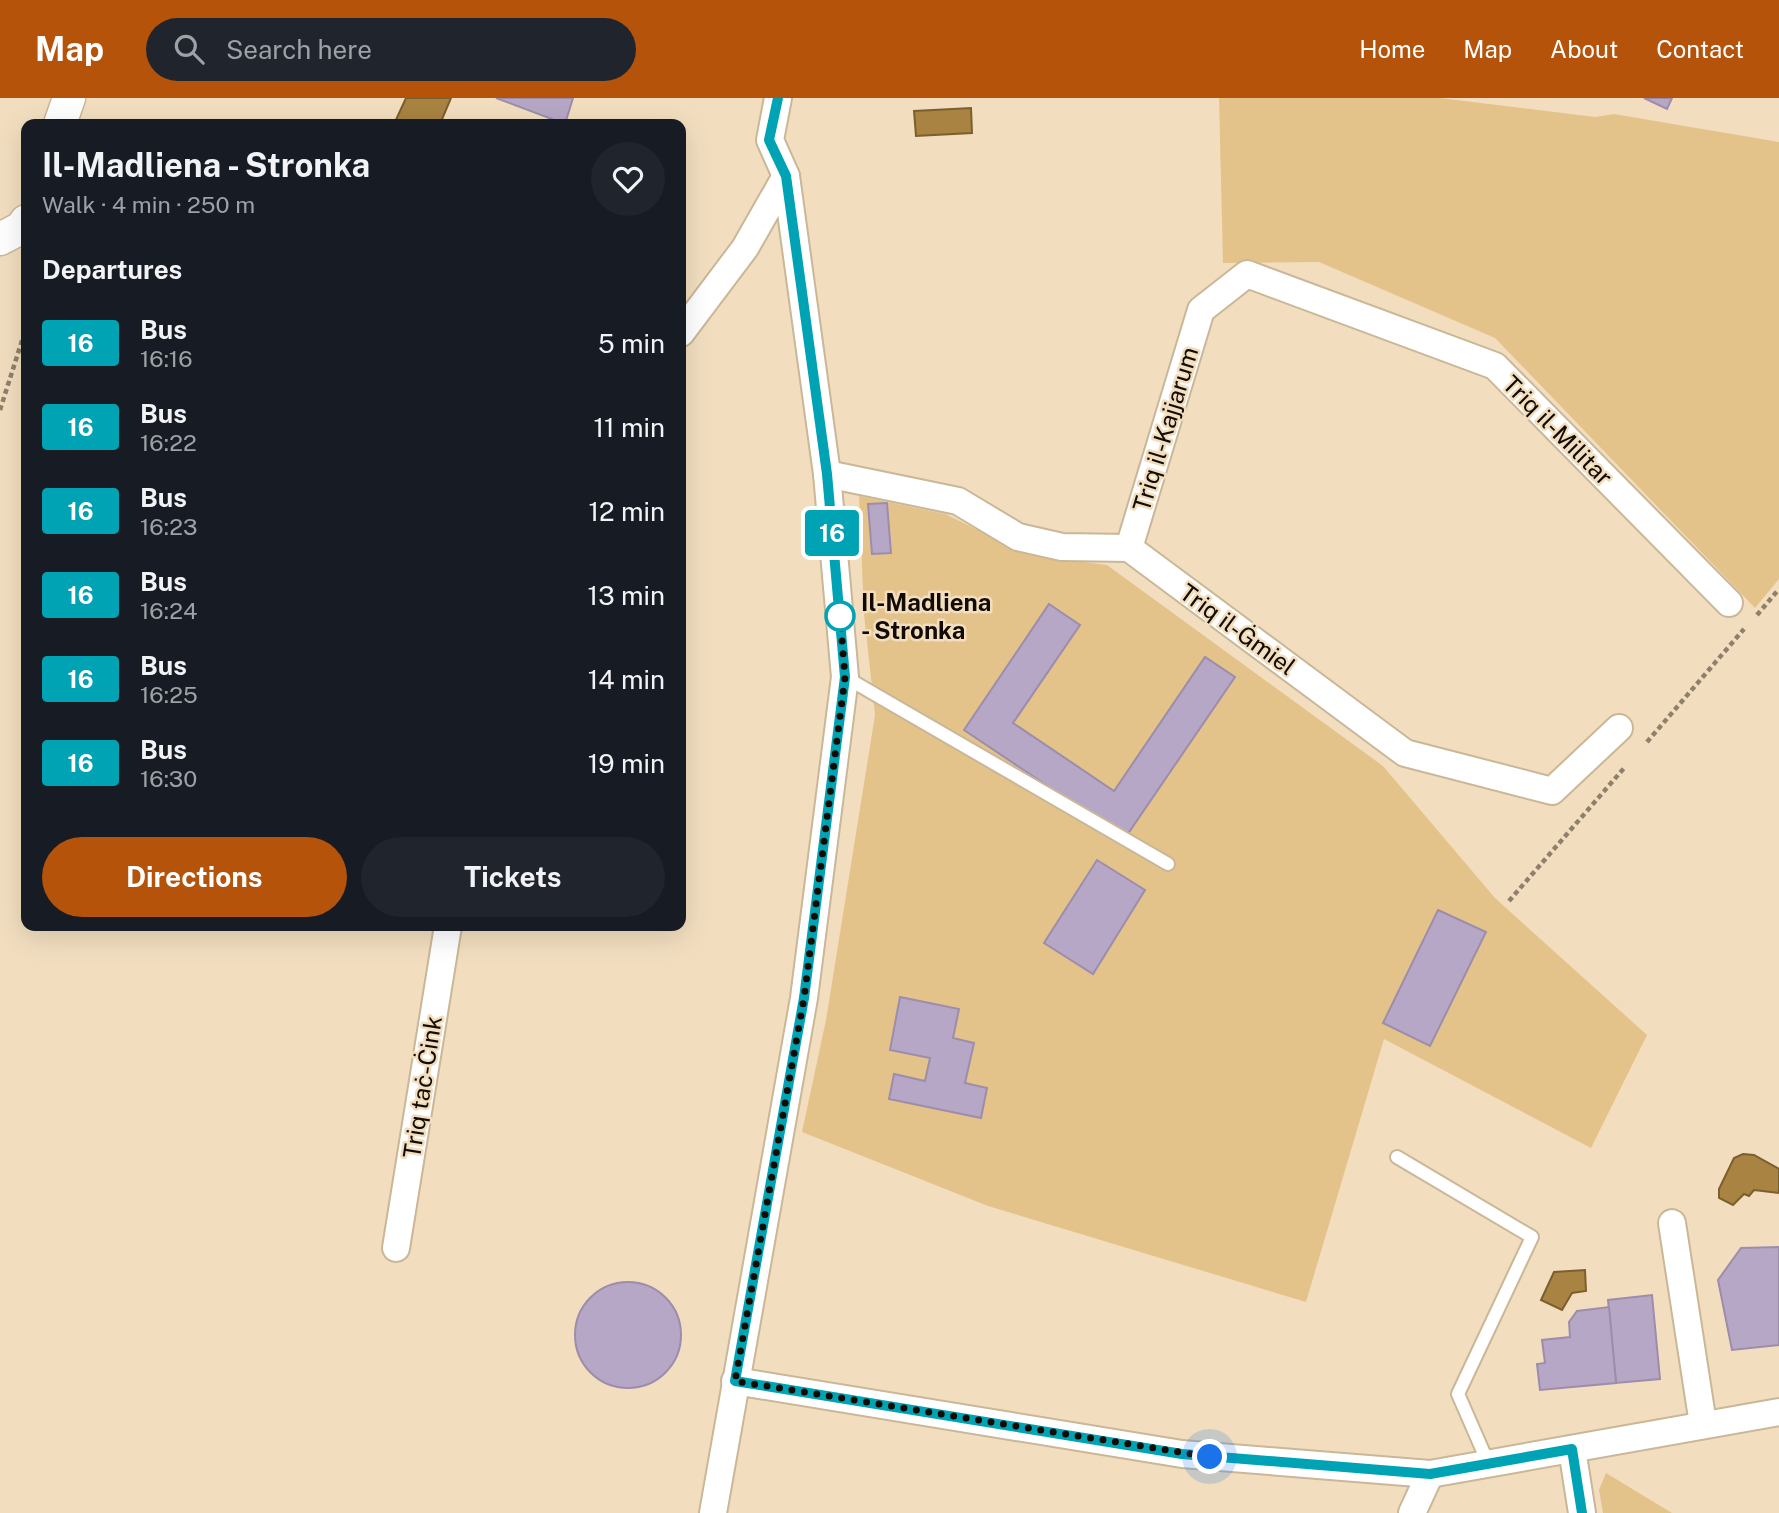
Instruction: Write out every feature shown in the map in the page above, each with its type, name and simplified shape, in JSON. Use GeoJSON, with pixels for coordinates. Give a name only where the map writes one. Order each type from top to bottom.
{"type":"FeatureCollection","features":[{"type":"Feature","properties":{"kind":"street"},"geometry":{"type":"LineString","coordinates":[[62,119],[69,98]]}},
{"type":"Feature","properties":{"kind":"street"},"geometry":{"type":"LineString","coordinates":[[713,1513],[804,998],[845,677],[827,474],[786,176],[769,140],[778,98]]}},
{"type":"Feature","properties":{"kind":"street"},"geometry":{"type":"LineString","coordinates":[[686,326],[745,248],[786,176]]}},
{"type":"Feature","properties":{"kind":"street"},"geometry":{"type":"LineString","coordinates":[[0,239],[21,228]]}},
{"type":"Feature","properties":{"kind":"street","name":"Triq il-Militar"},"geometry":{"type":"LineString","coordinates":[[1201,310],[1247,274],[1495,366],[1729,603]]}},
{"type":"Feature","properties":{"kind":"street","name":"Triq il-Kajjarum"},"geometry":{"type":"LineString","coordinates":[[1129,548],[1201,310]]}},
{"type":"Feature","properties":{"kind":"street"},"geometry":{"type":"LineString","coordinates":[[827,474],[958,501],[1018,537],[1062,547],[1129,548]]}},
{"type":"Feature","properties":{"kind":"street","name":"Triq il-Ġmiel"},"geometry":{"type":"LineString","coordinates":[[1129,548],[1405,753],[1552,791],[1619,729]]}},
{"type":"Feature","properties":{"kind":"street","name":"Triq taċ-Ċink"},"geometry":{"type":"LineString","coordinates":[[396,1248],[446,931]]}},
{"type":"Feature","properties":{"kind":"street"},"geometry":{"type":"LineString","coordinates":[[1672,1223],[1703,1424]]}},
{"type":"Feature","properties":{"kind":"street"},"geometry":{"type":"LineString","coordinates":[[735,1381],[1182,1454],[1430,1474],[1779,1412]]}},
{"type":"Feature","properties":{"kind":"street"},"geometry":{"type":"LineString","coordinates":[[1572,1449],[1582,1513]]}},
{"type":"Feature","properties":{"kind":"street"},"geometry":{"type":"LineString","coordinates":[[1412,1513],[1430,1474]]}},
{"type":"Feature","properties":{"kind":"lane"},"geometry":{"type":"LineString","coordinates":[[845,677],[1168,864]]}},
{"type":"Feature","properties":{"kind":"lane"},"geometry":{"type":"LineString","coordinates":[[1397,1157],[1532,1237],[1458,1394],[1489,1465]]}},
{"type":"Feature","properties":{"kind":"path"},"geometry":{"type":"LineString","coordinates":[[0,410],[21,344]]}},
{"type":"Feature","properties":{"kind":"shaded area"},"geometry":{"type":"Polygon","coordinates":[[[406,98],[451,98],[442,119],[396,119],[406,98]]]}},
{"type":"Feature","properties":{"kind":"shaded area"},"geometry":{"type":"Polygon","coordinates":[[[1219,98],[1440,98],[1595,117],[1614,114],[1779,142],[1779,579],[1755,608],[1495,338],[1319,262],[1223,263],[1219,98]]]}},
{"type":"Feature","properties":{"kind":"shaded area"},"geometry":{"type":"Polygon","coordinates":[[[971,108],[972,133],[916,136],[914,111],[971,108]]]}},
{"type":"Feature","properties":{"kind":"shaded area"},"geometry":{"type":"Polygon","coordinates":[[[859,496],[945,514],[1030,555],[1107,565],[1383,766],[1495,898],[1647,1035],[1591,1148],[1384,1039],[1306,1302],[988,1206],[802,1132],[826,1020],[875,715],[864,614],[859,496]]]}},
{"type":"Feature","properties":{"kind":"shaded area"},"geometry":{"type":"Polygon","coordinates":[[[1743,1154],[1754,1155],[1779,1169],[1779,1193],[1754,1190],[1749,1196],[1744,1194],[1733,1205],[1719,1198],[1719,1189],[1734,1158],[1743,1154]]]}},
{"type":"Feature","properties":{"kind":"shaded area"},"geometry":{"type":"Polygon","coordinates":[[[1585,1270],[1586,1291],[1572,1293],[1562,1310],[1541,1300],[1554,1272],[1585,1270]]]}},
{"type":"Feature","properties":{"kind":"shaded area"},"geometry":{"type":"Polygon","coordinates":[[[1606,1473],[1672,1513],[1603,1513],[1599,1490],[1606,1473]]]}},
{"type":"Feature","properties":{"kind":"building"},"geometry":{"type":"Polygon","coordinates":[[[496,98],[573,98],[567,119],[552,119],[496,98]]]}},
{"type":"Feature","properties":{"kind":"building"},"geometry":{"type":"Polygon","coordinates":[[[1644,98],[1672,98],[1667,109],[1644,98]]]}},
{"type":"Feature","properties":{"kind":"building"},"geometry":{"type":"Polygon","coordinates":[[[887,503],[891,553],[872,554],[868,504],[887,503]]]}},
{"type":"Feature","properties":{"kind":"building"},"geometry":{"type":"Polygon","coordinates":[[[1049,604],[1080,625],[1013,723],[1114,791],[1205,657],[1235,677],[1125,838],[964,730],[1049,604]]]}},
{"type":"Feature","properties":{"kind":"building"},"geometry":{"type":"Polygon","coordinates":[[[1097,860],[1145,890],[1093,974],[1044,943],[1097,860]]]}},
{"type":"Feature","properties":{"kind":"building"},"geometry":{"type":"Polygon","coordinates":[[[1438,910],[1486,932],[1430,1046],[1383,1023],[1438,910]]]}},
{"type":"Feature","properties":{"kind":"building"},"geometry":{"type":"Polygon","coordinates":[[[900,997],[959,1009],[953,1038],[974,1043],[965,1083],[987,1088],[981,1118],[889,1099],[894,1074],[925,1081],[930,1058],[890,1050],[900,997]]]}},
{"type":"Feature","properties":{"kind":"building"},"geometry":{"type":"Polygon","coordinates":[[[1779,1247],[1779,1345],[1732,1350],[1718,1280],[1741,1248],[1779,1247]]]}},
{"type":"Feature","properties":{"kind":"building"},"geometry":{"type":"Polygon","coordinates":[[[628,1282],[648,1286],[665,1298],[677,1315],[681,1335],[677,1355],[665,1372],[648,1384],[628,1388],[608,1384],[591,1372],[579,1355],[575,1335],[579,1315],[591,1298],[608,1286],[628,1282]]]}},
{"type":"Feature","properties":{"kind":"building"},"geometry":{"type":"Polygon","coordinates":[[[1652,1295],[1660,1379],[1616,1383],[1608,1300],[1652,1295]]]}},
{"type":"Feature","properties":{"kind":"building"},"geometry":{"type":"Polygon","coordinates":[[[1609,1307],[1616,1383],[1540,1390],[1537,1364],[1545,1363],[1542,1340],[1570,1337],[1569,1322],[1577,1311],[1609,1307]]]}},
{"type":"Feature","properties":{"kind":"bus line","name":"16"},"geometry":{"type":"LineString","coordinates":[[778,98],[769,140],[786,176],[827,474],[845,677],[804,998],[735,1381],[1182,1454],[1237,1459],[1430,1474],[1572,1449],[1582,1513]]}},
{"type":"Feature","properties":{"kind":"place","name":"Il-Madliena - Stronka"},"geometry":{"type":"Point","coordinates":[840,616]}},
{"type":"Feature","properties":{"kind":"route"},"geometry":{"type":"LineString","coordinates":[[840,616],[845,677],[804,998],[735,1381],[1210,1457]]}}]}
